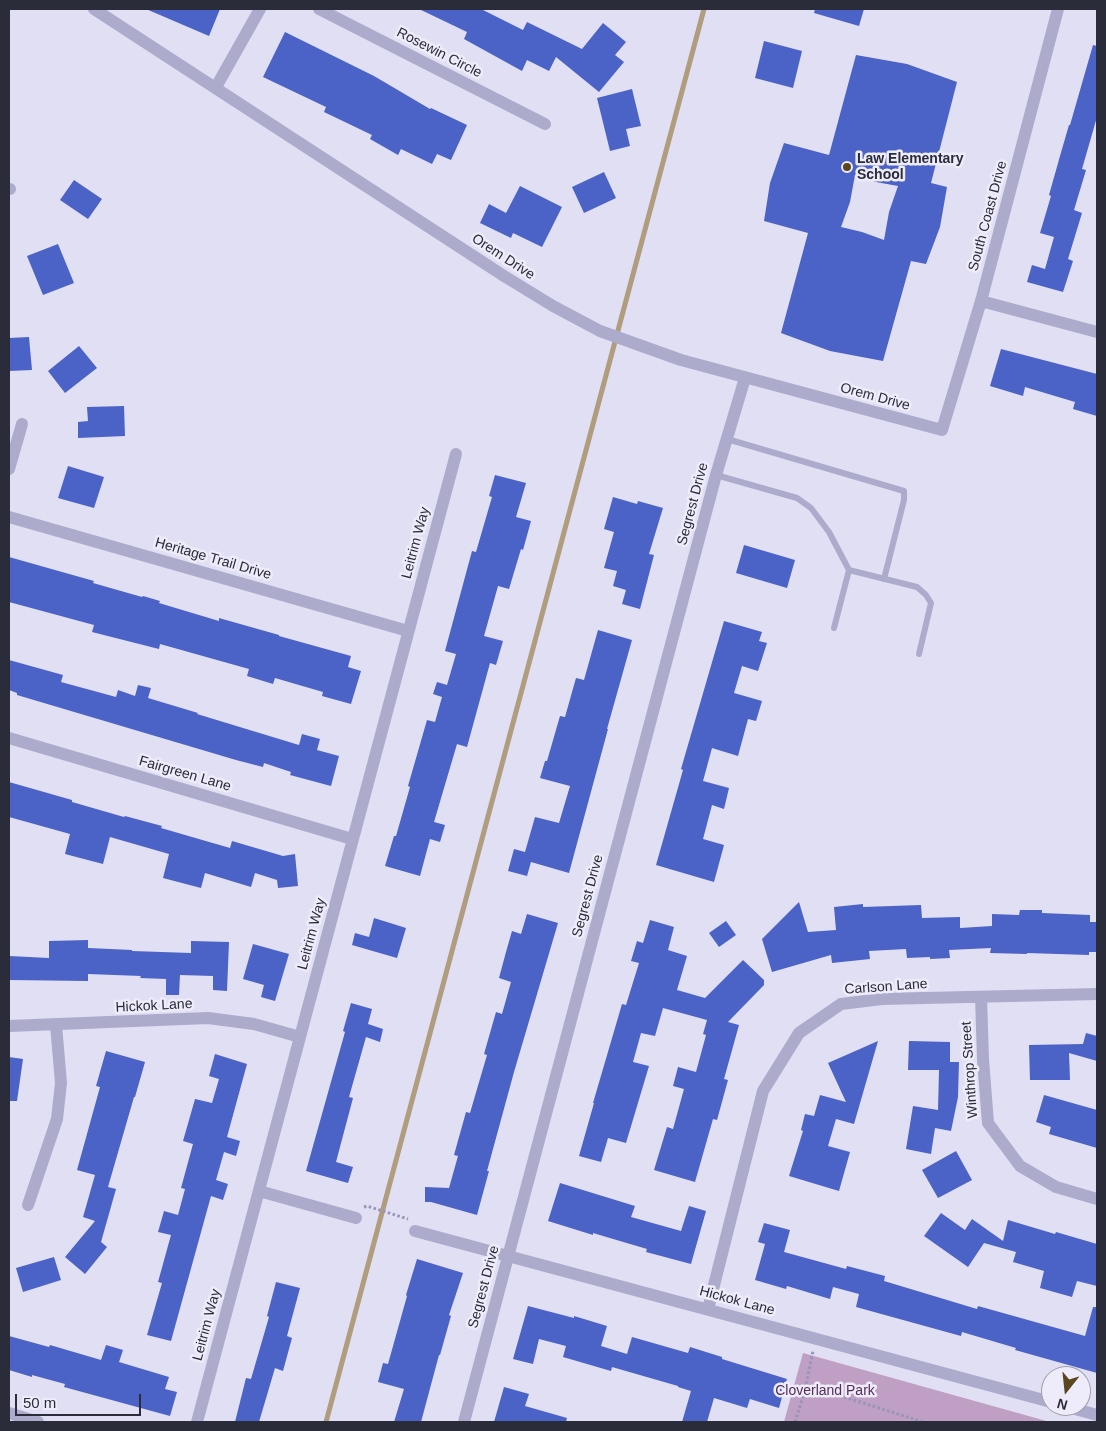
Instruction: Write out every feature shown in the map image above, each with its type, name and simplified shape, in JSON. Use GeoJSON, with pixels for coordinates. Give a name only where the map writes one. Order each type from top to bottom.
{"type":"FeatureCollection","features":[{"type":"Feature","properties":{"kind":"street","name":"Orem Drive"},"geometry":{"type":"LineString","coordinates":[[94,9],[504,276],[553,306],[600,331],[681,360],[942,430]]}},
{"type":"Feature","properties":{"kind":"street"},"geometry":{"type":"LineString","coordinates":[[216,87],[260,9]]}},
{"type":"Feature","properties":{"kind":"street","name":"Rosewin Circle"},"geometry":{"type":"LineString","coordinates":[[319,9],[544,124]]}},
{"type":"Feature","properties":{"kind":"street","name":"South Coast Drive"},"geometry":{"type":"LineString","coordinates":[[942,430],[981,300],[1058,9]]}},
{"type":"Feature","properties":{"kind":"street"},"geometry":{"type":"LineString","coordinates":[[981,300],[1097,332]]}},
{"type":"Feature","properties":{"kind":"street","name":"Segrest Drive"},"geometry":{"type":"LineString","coordinates":[[464,1422],[716,475],[745,378]]}},
{"type":"Feature","properties":{"kind":"street"},"geometry":{"type":"LineString","coordinates":[[9,469],[22,424]]}},
{"type":"Feature","properties":{"kind":"street","name":"Leitrim Way"},"geometry":{"type":"LineString","coordinates":[[197,1422],[456,454]]}},
{"type":"Feature","properties":{"kind":"street","name":"Heritage Trail Drive"},"geometry":{"type":"LineString","coordinates":[[9,516],[408,631]]}},
{"type":"Feature","properties":{"kind":"street","name":"Fairgreen Lane"},"geometry":{"type":"LineString","coordinates":[[9,738],[352,840]]}},
{"type":"Feature","properties":{"kind":"street","name":"Carlson Lane"},"geometry":{"type":"LineString","coordinates":[[708,1309],[763,1091],[798,1033],[841,1004],[882,999],[1097,994]]}},
{"type":"Feature","properties":{"kind":"street","name":"Winthrop Street"},"geometry":{"type":"LineString","coordinates":[[981,997],[988,1123],[1020,1166],[1056,1187],[1097,1199]]}},
{"type":"Feature","properties":{"kind":"street","name":"Hickok Lane"},"geometry":{"type":"LineString","coordinates":[[9,1026],[208,1018],[254,1024],[300,1037]]}},
{"type":"Feature","properties":{"kind":"street"},"geometry":{"type":"LineString","coordinates":[[28,1205],[57,1119],[61,1083],[56,1025]]}},
{"type":"Feature","properties":{"kind":"street"},"geometry":{"type":"LineString","coordinates":[[258,1191],[356,1218]]}},
{"type":"Feature","properties":{"kind":"street","name":"Hickok Lane"},"geometry":{"type":"LineString","coordinates":[[414,1230],[508,1257],[1041,1399]]}},
{"type":"Feature","properties":{"kind":"street"},"geometry":{"type":"LineString","coordinates":[[9,1413],[38,1422]]}},
{"type":"Feature","properties":{"kind":"lane"},"geometry":{"type":"LineString","coordinates":[[726,439],[904,491],[904,500],[884,579]]}},
{"type":"Feature","properties":{"kind":"lane"},"geometry":{"type":"LineString","coordinates":[[716,475],[797,498],[811,508],[829,532],[849,570],[834,628]]}},
{"type":"Feature","properties":{"kind":"lane"},"geometry":{"type":"LineString","coordinates":[[849,570],[917,588],[926,595],[931,603],[919,654]]}},
{"type":"Feature","properties":{"kind":"path"},"geometry":{"type":"LineString","coordinates":[[373,1208],[404,1217]]}},
{"type":"Feature","properties":{"kind":"path"},"geometry":{"type":"LineString","coordinates":[[795,1422],[816,1338]]}},
{"type":"Feature","properties":{"kind":"path"},"geometry":{"type":"LineString","coordinates":[[804,1390],[824,1391],[923,1422]]}},
{"type":"Feature","properties":{"kind":"green space","name":"Cloverland Park"},"geometry":{"type":"Polygon","coordinates":[[[803,1353],[1050,1422],[784,1422],[803,1353]]]}},
{"type":"Feature","properties":{"kind":"building"},"geometry":{"type":"Polygon","coordinates":[[[146,9],[220,9],[209,36],[146,9]]]}},
{"type":"Feature","properties":{"kind":"building"},"geometry":{"type":"Polygon","coordinates":[[[419,9],[481,9],[523,30],[527,22],[582,49],[603,23],[626,42],[615,55],[624,62],[599,92],[556,57],[549,71],[527,60],[522,71],[464,39],[467,32],[419,9]]]}},
{"type":"Feature","properties":{"kind":"building"},"geometry":{"type":"Polygon","coordinates":[[[815,9],[864,9],[859,26],[814,13],[815,9]]]}},
{"type":"Feature","properties":{"kind":"building"},"geometry":{"type":"Polygon","coordinates":[[[285,32],[374,76],[430,109],[467,125],[451,160],[437,154],[432,164],[401,149],[398,155],[370,139],[372,135],[324,112],[326,107],[263,77],[285,32]]]}},
{"type":"Feature","properties":{"kind":"building"},"geometry":{"type":"Polygon","coordinates":[[[764,41],[802,51],[793,88],[755,78],[764,41]]]}},
{"type":"Feature","properties":{"kind":"building"},"geometry":{"type":"Polygon","coordinates":[[[1093,45],[1097,46],[1097,117],[1082,169],[1086,170],[1074,210],[1082,213],[1068,259],[1073,261],[1063,292],[1027,282],[1032,265],[1045,269],[1054,237],[1040,233],[1051,196],[1049,195],[1093,45]]]}},
{"type":"Feature","properties":{"kind":"building"},"geometry":{"type":"Polygon","coordinates":[[[856,55],[907,64],[957,82],[931,183],[947,187],[940,227],[926,264],[911,261],[883,361],[830,351],[781,333],[808,233],[764,221],[770,183],[784,143],[829,155],[856,55]],[[855,175],[850,202],[841,227],[884,240],[889,212],[898,186],[876,182],[855,175]]]}},
{"type":"Feature","properties":{"kind":"building"},"geometry":{"type":"Polygon","coordinates":[[[632,89],[641,126],[626,129],[630,146],[610,151],[597,98],[632,89]]]}},
{"type":"Feature","properties":{"kind":"building"},"geometry":{"type":"Polygon","coordinates":[[[604,172],[616,198],[584,213],[572,187],[604,172]]]}},
{"type":"Feature","properties":{"kind":"building"},"geometry":{"type":"Polygon","coordinates":[[[74,180],[102,199],[88,219],[60,200],[74,180]]]}},
{"type":"Feature","properties":{"kind":"building"},"geometry":{"type":"Polygon","coordinates":[[[520,186],[562,207],[542,247],[513,233],[511,238],[480,223],[489,204],[506,213],[520,186]]]}},
{"type":"Feature","properties":{"kind":"building"},"geometry":{"type":"Polygon","coordinates":[[[58,244],[74,283],[43,295],[27,256],[58,244]]]}},
{"type":"Feature","properties":{"kind":"building"},"geometry":{"type":"Polygon","coordinates":[[[29,337],[32,370],[9,371],[9,338],[29,337]]]}},
{"type":"Feature","properties":{"kind":"building"},"geometry":{"type":"Polygon","coordinates":[[[79,346],[97,368],[65,393],[48,371],[79,346]]]}},
{"type":"Feature","properties":{"kind":"building"},"geometry":{"type":"Polygon","coordinates":[[[1001,349],[1097,374],[1097,416],[1073,409],[1075,402],[1025,387],[1023,396],[990,386],[1001,349]]]}},
{"type":"Feature","properties":{"kind":"building"},"geometry":{"type":"Polygon","coordinates":[[[124,406],[125,436],[78,438],[78,422],[88,421],[87,407],[124,406]]]}},
{"type":"Feature","properties":{"kind":"building"},"geometry":{"type":"Polygon","coordinates":[[[68,466],[104,477],[94,508],[58,498],[68,466]]]}},
{"type":"Feature","properties":{"kind":"building"},"geometry":{"type":"Polygon","coordinates":[[[495,475],[526,483],[516,517],[531,521],[509,589],[498,586],[484,636],[503,641],[496,665],[490,663],[467,747],[457,744],[434,822],[445,825],[440,842],[430,839],[420,876],[385,866],[394,836],[396,836],[427,720],[435,722],[442,697],[433,694],[437,682],[447,685],[456,654],[445,651],[472,551],[476,552],[492,497],[489,496],[495,475]]]}},
{"type":"Feature","properties":{"kind":"building"},"geometry":{"type":"Polygon","coordinates":[[[613,497],[637,504],[638,501],[663,508],[649,554],[654,555],[640,609],[622,604],[626,590],[613,586],[617,571],[604,568],[614,532],[604,529],[613,497]]]}},
{"type":"Feature","properties":{"kind":"building"},"geometry":{"type":"Polygon","coordinates":[[[744,545],[795,560],[787,588],[736,573],[744,545]]]}},
{"type":"Feature","properties":{"kind":"building"},"geometry":{"type":"Polygon","coordinates":[[[9,557],[160,601],[159,603],[219,621],[219,618],[351,656],[348,667],[361,671],[351,704],[322,696],[323,692],[275,678],[273,684],[247,676],[249,669],[160,644],[159,649],[92,632],[94,625],[9,602],[9,557]]]}},
{"type":"Feature","properties":{"kind":"building"},"geometry":{"type":"Polygon","coordinates":[[[724,621],[762,632],[759,641],[767,643],[758,671],[742,666],[734,693],[762,701],[756,721],[748,719],[738,756],[712,748],[703,781],[729,788],[724,809],[712,805],[703,839],[724,845],[714,882],[656,865],[683,770],[681,769],[724,621]]]}},
{"type":"Feature","properties":{"kind":"building"},"geometry":{"type":"Polygon","coordinates":[[[598,630],[632,640],[569,873],[531,862],[527,876],[508,871],[514,849],[525,852],[535,817],[559,823],[570,786],[540,778],[560,716],[565,717],[576,678],[584,680],[598,630]]]}},
{"type":"Feature","properties":{"kind":"building"},"geometry":{"type":"Polygon","coordinates":[[[9,660],[63,675],[61,682],[116,697],[118,690],[135,696],[138,685],[151,688],[148,698],[299,745],[302,734],[320,739],[317,750],[339,756],[331,786],[290,775],[291,772],[264,763],[263,767],[236,760],[17,695],[17,693],[9,690],[9,660]]]}},
{"type":"Feature","properties":{"kind":"building"},"geometry":{"type":"Polygon","coordinates":[[[9,782],[124,817],[162,826],[161,828],[230,848],[232,841],[283,856],[295,854],[298,886],[278,888],[277,880],[255,873],[251,887],[205,873],[201,888],[163,878],[169,854],[110,837],[103,864],[65,854],[70,834],[9,817],[9,782]]]}},
{"type":"Feature","properties":{"kind":"building"},"geometry":{"type":"Polygon","coordinates":[[[799,902],[808,932],[836,930],[834,907],[863,904],[863,907],[921,905],[922,918],[960,917],[960,928],[992,926],[992,914],[1019,915],[1020,910],[1042,910],[1042,913],[1090,915],[1090,922],[1097,922],[1097,952],[1089,952],[1089,955],[990,953],[991,948],[949,950],[950,958],[930,959],[930,957],[907,958],[906,949],[869,951],[870,959],[832,963],[831,955],[772,972],[762,939],[799,902]]]}},
{"type":"Feature","properties":{"kind":"building"},"geometry":{"type":"Polygon","coordinates":[[[527,914],[558,923],[514,1072],[477,1215],[425,1202],[425,1187],[449,1188],[458,1156],[454,1155],[466,1112],[470,1113],[487,1055],[484,1054],[496,1012],[502,1014],[511,982],[499,978],[506,952],[512,931],[521,934],[527,914]]]}},
{"type":"Feature","properties":{"kind":"building"},"geometry":{"type":"Polygon","coordinates":[[[374,918],[406,928],[397,958],[352,945],[355,933],[369,937],[374,918]]]}},
{"type":"Feature","properties":{"kind":"building"},"geometry":{"type":"Polygon","coordinates":[[[650,920],[674,927],[668,950],[687,956],[677,990],[705,998],[743,960],[764,980],[764,985],[728,1022],[739,1025],[724,1079],[728,1080],[717,1120],[713,1119],[695,1182],[654,1170],[667,1127],[673,1129],[684,1089],[673,1086],[678,1067],[696,1072],[706,1035],[703,1034],[707,1020],[663,1008],[655,1036],[641,1033],[633,1062],[649,1066],[626,1143],[608,1138],[601,1162],[579,1156],[622,1004],[626,1005],[639,963],[631,961],[637,941],[643,943],[650,920]]]}},
{"type":"Feature","properties":{"kind":"building"},"geometry":{"type":"Polygon","coordinates":[[[726,921],[736,935],[719,947],[709,933],[726,921]]]}},
{"type":"Feature","properties":{"kind":"building"},"geometry":{"type":"Polygon","coordinates":[[[88,940],[88,948],[191,953],[191,941],[229,942],[227,991],[213,990],[213,976],[180,975],[179,995],[166,995],[166,979],[140,978],[141,976],[88,974],[88,981],[9,980],[9,956],[49,958],[49,941],[88,940]]]}},
{"type":"Feature","properties":{"kind":"building"},"geometry":{"type":"Polygon","coordinates":[[[253,944],[289,954],[275,1001],[261,997],[264,985],[243,979],[253,944]]]}},
{"type":"Feature","properties":{"kind":"building"},"geometry":{"type":"Polygon","coordinates":[[[351,1003],[372,1009],[368,1024],[383,1029],[380,1042],[366,1037],[349,1097],[353,1098],[336,1162],[353,1167],[348,1183],[306,1171],[345,1032],[343,1031],[351,1003]]]}},
{"type":"Feature","properties":{"kind":"building"},"geometry":{"type":"Polygon","coordinates":[[[1086,1033],[1097,1036],[1097,1061],[1069,1053],[1070,1080],[1030,1080],[1029,1045],[1083,1044],[1086,1033]]]}},
{"type":"Feature","properties":{"kind":"building"},"geometry":{"type":"Polygon","coordinates":[[[878,1041],[854,1124],[836,1119],[828,1146],[850,1152],[839,1191],[789,1176],[803,1131],[801,1130],[805,1114],[814,1116],[820,1095],[846,1102],[828,1063],[878,1041]]]}},
{"type":"Feature","properties":{"kind":"building"},"geometry":{"type":"Polygon","coordinates":[[[909,1041],[950,1042],[950,1062],[959,1062],[958,1097],[951,1131],[935,1128],[931,1154],[906,1149],[913,1106],[938,1110],[939,1070],[908,1070],[909,1041]]]}},
{"type":"Feature","properties":{"kind":"building"},"geometry":{"type":"Polygon","coordinates":[[[106,1051],[145,1062],[108,1187],[116,1189],[101,1242],[107,1247],[85,1274],[65,1257],[95,1221],[83,1217],[95,1175],[77,1170],[100,1087],[96,1086],[106,1051]]]}},
{"type":"Feature","properties":{"kind":"building"},"geometry":{"type":"Polygon","coordinates":[[[215,1054],[247,1064],[227,1137],[240,1141],[236,1156],[224,1152],[216,1180],[228,1184],[223,1200],[211,1196],[171,1341],[147,1335],[162,1283],[158,1282],[171,1235],[158,1232],[164,1211],[178,1215],[185,1189],[181,1188],[193,1144],[183,1141],[195,1099],[212,1103],[219,1079],[209,1076],[215,1054]]]}},
{"type":"Feature","properties":{"kind":"building"},"geometry":{"type":"Polygon","coordinates":[[[9,1057],[23,1059],[17,1101],[9,1101],[9,1057]]]}},
{"type":"Feature","properties":{"kind":"building"},"geometry":{"type":"Polygon","coordinates":[[[1044,1095],[1097,1110],[1097,1148],[1049,1134],[1051,1127],[1036,1122],[1044,1095]]]}},
{"type":"Feature","properties":{"kind":"building"},"geometry":{"type":"Polygon","coordinates":[[[956,1151],[972,1180],[938,1198],[922,1170],[956,1151]]]}},
{"type":"Feature","properties":{"kind":"building"},"geometry":{"type":"Polygon","coordinates":[[[560,1183],[635,1206],[631,1217],[681,1231],[689,1206],[706,1211],[691,1264],[646,1252],[647,1249],[548,1221],[560,1183]]]}},
{"type":"Feature","properties":{"kind":"building"},"geometry":{"type":"Polygon","coordinates":[[[941,1213],[965,1230],[972,1219],[1003,1241],[1008,1220],[1097,1244],[1097,1286],[1077,1281],[1072,1297],[1040,1288],[1044,1271],[1013,1262],[1016,1252],[984,1243],[968,1267],[924,1236],[941,1213]]]}},
{"type":"Feature","properties":{"kind":"building"},"geometry":{"type":"Polygon","coordinates":[[[764,1223],[790,1230],[784,1252],[846,1269],[847,1266],[885,1276],[884,1281],[977,1309],[978,1306],[1085,1336],[1093,1307],[1097,1307],[1097,1373],[1091,1371],[1091,1366],[1072,1366],[1015,1350],[1016,1348],[962,1332],[961,1336],[856,1307],[859,1294],[833,1287],[830,1299],[787,1286],[786,1289],[755,1280],[765,1244],[758,1242],[764,1223]]]}},
{"type":"Feature","properties":{"kind":"building"},"geometry":{"type":"Polygon","coordinates":[[[54,1257],[61,1280],[23,1292],[16,1268],[54,1257]]]}},
{"type":"Feature","properties":{"kind":"building"},"geometry":{"type":"Polygon","coordinates":[[[417,1259],[463,1273],[449,1315],[451,1316],[421,1422],[394,1422],[404,1389],[378,1382],[383,1363],[388,1364],[417,1259]]]}},
{"type":"Feature","properties":{"kind":"building"},"geometry":{"type":"Polygon","coordinates":[[[276,1282],[300,1288],[287,1336],[292,1338],[283,1371],[275,1368],[259,1422],[235,1422],[246,1378],[251,1379],[269,1317],[267,1316],[276,1282]]]}},
{"type":"Feature","properties":{"kind":"building"},"geometry":{"type":"Polygon","coordinates":[[[528,1306],[574,1318],[574,1316],[607,1326],[601,1346],[627,1354],[632,1337],[688,1353],[690,1347],[787,1379],[779,1408],[750,1399],[747,1408],[714,1398],[707,1422],[682,1422],[691,1391],[678,1386],[612,1367],[611,1371],[563,1357],[566,1346],[539,1339],[533,1364],[513,1359],[528,1306]]]}},
{"type":"Feature","properties":{"kind":"building"},"geometry":{"type":"Polygon","coordinates":[[[9,1336],[49,1347],[50,1345],[101,1360],[106,1345],[123,1350],[119,1362],[169,1377],[165,1389],[177,1392],[170,1416],[64,1387],[65,1384],[9,1370],[9,1336]]]}},
{"type":"Feature","properties":{"kind":"building"},"geometry":{"type":"Polygon","coordinates":[[[504,1387],[529,1394],[525,1406],[567,1418],[566,1422],[494,1422],[504,1387]]]}},
{"type":"Feature","properties":{"kind":"waterway"},"geometry":{"type":"LineString","coordinates":[[326,1422],[704,9]]}},
{"type":"Feature","properties":{"kind":"place","name":"Law Elementary School"},"geometry":{"type":"Point","coordinates":[847,167]}}]}
